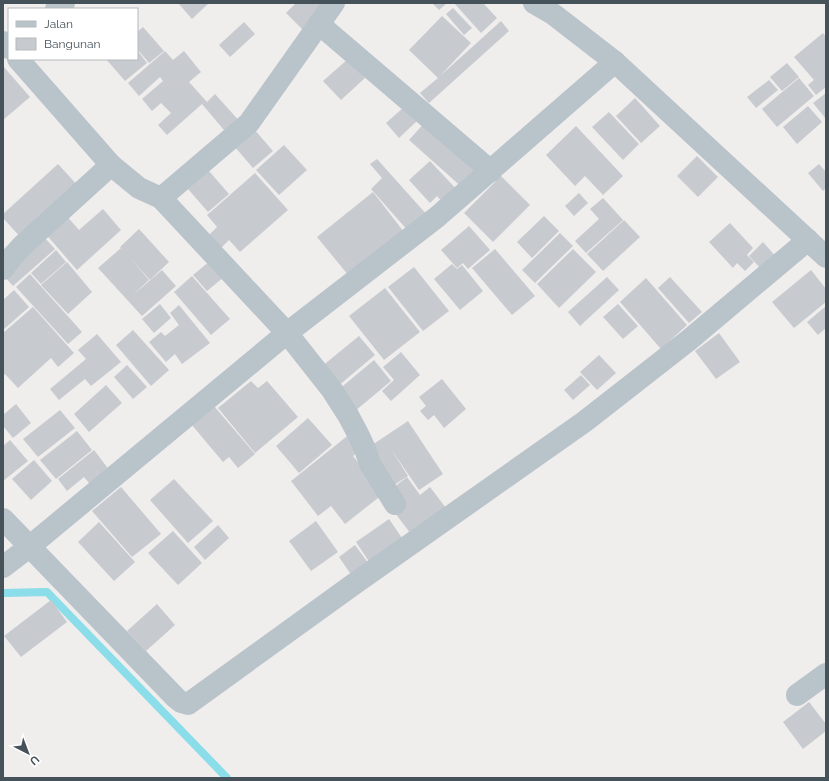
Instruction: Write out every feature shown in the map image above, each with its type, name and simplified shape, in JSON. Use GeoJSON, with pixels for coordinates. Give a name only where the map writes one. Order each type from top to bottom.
{"type":"FeatureCollection","features":[{"type":"Feature","properties":{"kind":"street"},"geometry":{"type":"LineString","coordinates":[[161,198],[249,123],[334,3]]}},
{"type":"Feature","properties":{"kind":"street"},"geometry":{"type":"LineString","coordinates":[[534,3],[553,14],[615,62],[826,257]]}},
{"type":"Feature","properties":{"kind":"street"},"geometry":{"type":"LineString","coordinates":[[319,24],[491,171]]}},
{"type":"Feature","properties":{"kind":"street"},"geometry":{"type":"LineString","coordinates":[[19,60],[110,165],[139,188],[161,198],[287,333],[332,390],[348,415],[365,449],[370,464],[395,504]]}},
{"type":"Feature","properties":{"kind":"street"},"geometry":{"type":"LineString","coordinates":[[3,567],[30,548],[287,333],[437,218],[615,62]]}},
{"type":"Feature","properties":{"kind":"street"},"geometry":{"type":"LineString","coordinates":[[3,269],[22,246],[110,165]]}},
{"type":"Feature","properties":{"kind":"street"},"geometry":{"type":"LineString","coordinates":[[3,519],[176,698],[181,702],[188,704],[354,584],[584,422],[689,340],[808,240]]}},
{"type":"Feature","properties":{"kind":"street"},"geometry":{"type":"LineString","coordinates":[[797,695],[826,674]]}},
{"type":"Feature","properties":{"kind":"building"},"geometry":{"type":"Polygon","coordinates":[[[178,3],[209,3],[192,19],[178,3]]]}},
{"type":"Feature","properties":{"kind":"building"},"geometry":{"type":"Polygon","coordinates":[[[296,3],[329,3],[305,32],[286,13],[296,3]]]}},
{"type":"Feature","properties":{"kind":"building"},"geometry":{"type":"Polygon","coordinates":[[[432,3],[447,3],[439,10],[432,3]]]}},
{"type":"Feature","properties":{"kind":"building"},"geometry":{"type":"Polygon","coordinates":[[[454,3],[483,3],[497,18],[481,33],[454,3]]]}},
{"type":"Feature","properties":{"kind":"building"},"geometry":{"type":"Polygon","coordinates":[[[453,8],[472,28],[464,35],[446,14],[453,8]]]}},
{"type":"Feature","properties":{"kind":"building"},"geometry":{"type":"Polygon","coordinates":[[[442,16],[471,43],[440,76],[501,21],[509,31],[429,103],[420,93],[438,78],[409,50],[442,16]]]}},
{"type":"Feature","properties":{"kind":"building"},"geometry":{"type":"Polygon","coordinates":[[[244,22],[255,34],[230,57],[219,45],[244,22]]]}},
{"type":"Feature","properties":{"kind":"building"},"geometry":{"type":"Polygon","coordinates":[[[143,27],[164,51],[149,63],[138,50],[138,31],[143,27]]]}},
{"type":"Feature","properties":{"kind":"building"},"geometry":{"type":"Polygon","coordinates":[[[823,33],[826,37],[826,87],[816,95],[808,85],[814,80],[794,57],[823,33]]]}},
{"type":"Feature","properties":{"kind":"building"},"geometry":{"type":"Polygon","coordinates":[[[138,51],[147,63],[125,81],[107,60],[138,60],[138,51]]]}},
{"type":"Feature","properties":{"kind":"building"},"geometry":{"type":"Polygon","coordinates":[[[165,51],[173,60],[184,51],[201,72],[189,82],[207,102],[215,94],[242,124],[229,136],[202,104],[167,135],[158,125],[171,113],[161,103],[152,111],[142,99],[163,81],[160,77],[139,96],[128,83],[165,51]]]}},
{"type":"Feature","properties":{"kind":"building"},"geometry":{"type":"Polygon","coordinates":[[[348,59],[365,78],[341,100],[323,81],[348,59]]]}},
{"type":"Feature","properties":{"kind":"building"},"geometry":{"type":"Polygon","coordinates":[[[787,63],[799,77],[782,91],[770,77],[787,63]]]}},
{"type":"Feature","properties":{"kind":"building"},"geometry":{"type":"Polygon","coordinates":[[[3,66],[30,97],[3,120],[3,66]]]}},
{"type":"Feature","properties":{"kind":"building"},"geometry":{"type":"Polygon","coordinates":[[[799,78],[814,96],[777,127],[762,109],[799,78]]]}},
{"type":"Feature","properties":{"kind":"building"},"geometry":{"type":"Polygon","coordinates":[[[769,80],[778,90],[756,108],[747,97],[769,80]]]}},
{"type":"Feature","properties":{"kind":"building"},"geometry":{"type":"Polygon","coordinates":[[[826,93],[826,119],[813,103],[826,93]]]}},
{"type":"Feature","properties":{"kind":"building"},"geometry":{"type":"Polygon","coordinates":[[[635,98],[660,126],[641,143],[616,116],[635,98]]]}},
{"type":"Feature","properties":{"kind":"building"},"geometry":{"type":"Polygon","coordinates":[[[808,106],[822,122],[797,144],[783,127],[808,106]]]}},
{"type":"Feature","properties":{"kind":"building"},"geometry":{"type":"Polygon","coordinates":[[[404,107],[417,121],[399,138],[386,123],[404,107]]]}},
{"type":"Feature","properties":{"kind":"building"},"geometry":{"type":"Polygon","coordinates":[[[609,112],[639,144],[623,160],[592,127],[609,112]]]}},
{"type":"Feature","properties":{"kind":"building"},"geometry":{"type":"Polygon","coordinates":[[[427,120],[482,169],[464,189],[409,140],[427,120]]]}},
{"type":"Feature","properties":{"kind":"building"},"geometry":{"type":"Polygon","coordinates":[[[576,126],[623,176],[603,195],[585,176],[575,186],[546,155],[576,126]]]}},
{"type":"Feature","properties":{"kind":"building"},"geometry":{"type":"Polygon","coordinates":[[[254,129],[273,151],[253,168],[234,146],[254,129]]]}},
{"type":"Feature","properties":{"kind":"building"},"geometry":{"type":"Polygon","coordinates":[[[284,145],[307,170],[279,195],[256,170],[284,145]]]}},
{"type":"Feature","properties":{"kind":"building"},"geometry":{"type":"Polygon","coordinates":[[[697,156],[718,177],[698,197],[677,176],[697,156]]]}},
{"type":"Feature","properties":{"kind":"building"},"geometry":{"type":"Polygon","coordinates":[[[377,159],[428,216],[410,233],[371,189],[382,178],[370,164],[377,159]]]}},
{"type":"Feature","properties":{"kind":"building"},"geometry":{"type":"Polygon","coordinates":[[[430,161],[459,192],[445,205],[437,196],[430,203],[409,180],[430,161]]]}},
{"type":"Feature","properties":{"kind":"building"},"geometry":{"type":"Polygon","coordinates":[[[58,164],[80,188],[23,240],[3,218],[3,214],[58,164]]]}},
{"type":"Feature","properties":{"kind":"building"},"geometry":{"type":"Polygon","coordinates":[[[819,164],[826,172],[826,188],[823,191],[808,173],[819,164]]]}},
{"type":"Feature","properties":{"kind":"building"},"geometry":{"type":"Polygon","coordinates":[[[209,171],[229,194],[208,212],[188,189],[209,171]]]}},
{"type":"Feature","properties":{"kind":"building"},"geometry":{"type":"Polygon","coordinates":[[[255,173],[288,210],[240,252],[229,240],[221,248],[209,235],[217,227],[207,215],[255,173]]]}},
{"type":"Feature","properties":{"kind":"building"},"geometry":{"type":"Polygon","coordinates":[[[501,176],[530,205],[493,242],[464,213],[501,176]]]}},
{"type":"Feature","properties":{"kind":"building"},"geometry":{"type":"Polygon","coordinates":[[[373,192],[404,232],[349,276],[317,237],[373,192]]]}},
{"type":"Feature","properties":{"kind":"building"},"geometry":{"type":"Polygon","coordinates":[[[579,193],[588,203],[574,216],[565,206],[579,193]]]}},
{"type":"Feature","properties":{"kind":"building"},"geometry":{"type":"Polygon","coordinates":[[[603,198],[623,220],[586,253],[575,241],[599,219],[590,209],[603,198]]]}},
{"type":"Feature","properties":{"kind":"building"},"geometry":{"type":"Polygon","coordinates":[[[103,209],[121,230],[77,270],[44,232],[65,214],[79,230],[103,209]]]}},
{"type":"Feature","properties":{"kind":"building"},"geometry":{"type":"Polygon","coordinates":[[[544,216],[559,231],[532,258],[517,242],[544,216]]]}},
{"type":"Feature","properties":{"kind":"building"},"geometry":{"type":"Polygon","coordinates":[[[624,220],[640,237],[603,271],[587,254],[624,220]]]}},
{"type":"Feature","properties":{"kind":"building"},"geometry":{"type":"Polygon","coordinates":[[[730,223],[753,248],[747,255],[754,262],[745,271],[737,263],[733,268],[709,242],[730,223]]]}},
{"type":"Feature","properties":{"kind":"building"},"geometry":{"type":"Polygon","coordinates":[[[469,226],[490,250],[468,269],[463,263],[457,268],[441,250],[469,226]]]}},
{"type":"Feature","properties":{"kind":"building"},"geometry":{"type":"Polygon","coordinates":[[[139,229],[169,262],[150,280],[130,258],[149,280],[132,296],[162,270],[176,286],[142,316],[98,268],[121,248],[120,247],[139,229]]]}},
{"type":"Feature","properties":{"kind":"building"},"geometry":{"type":"Polygon","coordinates":[[[560,233],[573,246],[535,283],[522,270],[560,233]]]}},
{"type":"Feature","properties":{"kind":"building"},"geometry":{"type":"Polygon","coordinates":[[[43,236],[55,249],[13,286],[3,275],[43,236]]]}},
{"type":"Feature","properties":{"kind":"building"},"geometry":{"type":"Polygon","coordinates":[[[763,242],[778,259],[764,272],[749,256],[763,242]]]}},
{"type":"Feature","properties":{"kind":"building"},"geometry":{"type":"Polygon","coordinates":[[[495,249],[535,296],[512,315],[472,268],[495,249]]]}},
{"type":"Feature","properties":{"kind":"building"},"geometry":{"type":"Polygon","coordinates":[[[573,249],[596,272],[559,308],[537,284],[573,249]]]}},
{"type":"Feature","properties":{"kind":"building"},"geometry":{"type":"Polygon","coordinates":[[[56,250],[66,262],[41,284],[31,273],[56,250]]]}},
{"type":"Feature","properties":{"kind":"building"},"geometry":{"type":"Polygon","coordinates":[[[210,261],[224,277],[207,291],[193,275],[210,261]]]}},
{"type":"Feature","properties":{"kind":"building"},"geometry":{"type":"Polygon","coordinates":[[[67,262],[92,292],[68,314],[41,285],[67,262]]]}},
{"type":"Feature","properties":{"kind":"building"},"geometry":{"type":"Polygon","coordinates":[[[452,264],[457,269],[462,265],[483,291],[460,310],[434,279],[452,264]]]}},
{"type":"Feature","properties":{"kind":"building"},"geometry":{"type":"Polygon","coordinates":[[[414,267],[449,311],[423,331],[388,287],[414,267]]]}},
{"type":"Feature","properties":{"kind":"building"},"geometry":{"type":"Polygon","coordinates":[[[811,270],[826,289],[826,302],[794,328],[772,302],[811,270]]]}},
{"type":"Feature","properties":{"kind":"building"},"geometry":{"type":"Polygon","coordinates":[[[30,274],[82,332],[68,344],[16,287],[30,274]]]}},
{"type":"Feature","properties":{"kind":"building"},"geometry":{"type":"Polygon","coordinates":[[[192,276],[230,319],[211,335],[174,292],[192,276]]]}},
{"type":"Feature","properties":{"kind":"building"},"geometry":{"type":"Polygon","coordinates":[[[607,277],[619,290],[580,326],[568,312],[607,277]]]}},
{"type":"Feature","properties":{"kind":"building"},"geometry":{"type":"Polygon","coordinates":[[[670,277],[702,312],[689,323],[658,288],[670,277]]]}},
{"type":"Feature","properties":{"kind":"building"},"geometry":{"type":"Polygon","coordinates":[[[646,278],[687,325],[661,349],[620,302],[646,278]]]}},
{"type":"Feature","properties":{"kind":"building"},"geometry":{"type":"Polygon","coordinates":[[[385,288],[420,332],[384,360],[349,316],[385,288]]]}},
{"type":"Feature","properties":{"kind":"building"},"geometry":{"type":"Polygon","coordinates":[[[14,290],[29,307],[3,330],[3,300],[14,290]]]}},
{"type":"Feature","properties":{"kind":"building"},"geometry":{"type":"Polygon","coordinates":[[[160,304],[171,318],[154,333],[142,319],[160,304]]]}},
{"type":"Feature","properties":{"kind":"building"},"geometry":{"type":"Polygon","coordinates":[[[618,304],[638,326],[623,339],[603,317],[618,304]]]}},
{"type":"Feature","properties":{"kind":"building"},"geometry":{"type":"Polygon","coordinates":[[[179,305],[210,343],[182,364],[175,354],[166,362],[149,342],[161,332],[165,336],[179,325],[170,313],[179,305]]]}},
{"type":"Feature","properties":{"kind":"building"},"geometry":{"type":"Polygon","coordinates":[[[826,306],[826,328],[818,335],[807,322],[826,306]]]}},
{"type":"Feature","properties":{"kind":"building"},"geometry":{"type":"Polygon","coordinates":[[[33,307],[74,353],[58,367],[51,358],[18,388],[5,374],[3,376],[3,333],[33,307]]]}},
{"type":"Feature","properties":{"kind":"building"},"geometry":{"type":"Polygon","coordinates":[[[133,330],[169,370],[151,386],[116,345],[133,330]]]}},
{"type":"Feature","properties":{"kind":"building"},"geometry":{"type":"Polygon","coordinates":[[[719,333],[740,362],[716,379],[695,351],[719,333]]]}},
{"type":"Feature","properties":{"kind":"building"},"geometry":{"type":"Polygon","coordinates":[[[97,334],[121,362],[91,386],[85,379],[59,400],[50,389],[86,359],[78,350],[97,334]]]}},
{"type":"Feature","properties":{"kind":"building"},"geometry":{"type":"Polygon","coordinates":[[[359,336],[375,355],[337,387],[321,367],[359,336]]]}},
{"type":"Feature","properties":{"kind":"building"},"geometry":{"type":"Polygon","coordinates":[[[401,352],[420,375],[391,401],[382,391],[394,380],[383,367],[401,352]]]}},
{"type":"Feature","properties":{"kind":"building"},"geometry":{"type":"Polygon","coordinates":[[[599,355],[616,373],[597,390],[580,372],[599,355]]]}},
{"type":"Feature","properties":{"kind":"building"},"geometry":{"type":"Polygon","coordinates":[[[374,360],[391,381],[355,411],[338,390],[374,360]]]}},
{"type":"Feature","properties":{"kind":"building"},"geometry":{"type":"Polygon","coordinates":[[[127,365],[147,387],[133,399],[114,377],[127,365]]]}},
{"type":"Feature","properties":{"kind":"building"},"geometry":{"type":"Polygon","coordinates":[[[581,375],[590,385],[573,400],[564,390],[581,375]]]}},
{"type":"Feature","properties":{"kind":"building"},"geometry":{"type":"Polygon","coordinates":[[[442,379],[466,409],[444,428],[434,415],[428,420],[420,411],[426,406],[419,397],[442,379]]]}},
{"type":"Feature","properties":{"kind":"building"},"geometry":{"type":"Polygon","coordinates":[[[251,381],[258,388],[267,381],[298,417],[255,453],[218,408],[251,381]]]}},
{"type":"Feature","properties":{"kind":"building"},"geometry":{"type":"Polygon","coordinates":[[[106,385],[122,403],[89,432],[74,414],[106,385]]]}},
{"type":"Feature","properties":{"kind":"building"},"geometry":{"type":"Polygon","coordinates":[[[208,399],[255,454],[238,468],[229,457],[223,462],[186,418],[208,399]]]}},
{"type":"Feature","properties":{"kind":"building"},"geometry":{"type":"Polygon","coordinates":[[[16,404],[31,423],[13,438],[3,426],[3,415],[16,404]]]}},
{"type":"Feature","properties":{"kind":"building"},"geometry":{"type":"Polygon","coordinates":[[[60,410],[75,428],[38,457],[23,439],[60,410]]]}},
{"type":"Feature","properties":{"kind":"building"},"geometry":{"type":"Polygon","coordinates":[[[308,418],[332,445],[299,473],[276,446],[308,418]]]}},
{"type":"Feature","properties":{"kind":"building"},"geometry":{"type":"Polygon","coordinates":[[[408,421],[443,474],[419,490],[391,449],[408,476],[391,487],[366,449],[408,421]]]}},
{"type":"Feature","properties":{"kind":"building"},"geometry":{"type":"Polygon","coordinates":[[[77,431],[92,450],[56,479],[40,460],[77,431]]]}},
{"type":"Feature","properties":{"kind":"building"},"geometry":{"type":"Polygon","coordinates":[[[351,433],[363,448],[353,456],[383,494],[345,524],[331,506],[318,516],[291,481],[351,433]]]}},
{"type":"Feature","properties":{"kind":"building"},"geometry":{"type":"Polygon","coordinates":[[[10,440],[28,461],[3,481],[3,446],[10,440]]]}},
{"type":"Feature","properties":{"kind":"building"},"geometry":{"type":"Polygon","coordinates":[[[94,450],[113,475],[95,490],[84,477],[67,491],[58,479],[94,450]]]}},
{"type":"Feature","properties":{"kind":"building"},"geometry":{"type":"Polygon","coordinates":[[[34,460],[52,481],[31,500],[12,479],[34,460]]]}},
{"type":"Feature","properties":{"kind":"building"},"geometry":{"type":"Polygon","coordinates":[[[407,477],[420,495],[430,487],[446,508],[411,534],[395,513],[389,491],[407,477]]]}},
{"type":"Feature","properties":{"kind":"building"},"geometry":{"type":"Polygon","coordinates":[[[174,479],[213,521],[188,543],[150,500],[174,479]]]}},
{"type":"Feature","properties":{"kind":"building"},"geometry":{"type":"Polygon","coordinates":[[[121,487],[161,534],[132,557],[92,511],[121,487]]]}},
{"type":"Feature","properties":{"kind":"building"},"geometry":{"type":"Polygon","coordinates":[[[389,519],[404,541],[370,563],[356,542],[389,519]]]}},
{"type":"Feature","properties":{"kind":"building"},"geometry":{"type":"Polygon","coordinates":[[[316,521],[338,552],[311,571],[289,541],[316,521]]]}},
{"type":"Feature","properties":{"kind":"building"},"geometry":{"type":"Polygon","coordinates":[[[99,522],[135,562],[114,581],[78,542],[99,522]]]}},
{"type":"Feature","properties":{"kind":"building"},"geometry":{"type":"Polygon","coordinates":[[[218,525],[229,538],[205,560],[194,547],[218,525]]]}},
{"type":"Feature","properties":{"kind":"building"},"geometry":{"type":"Polygon","coordinates":[[[173,531],[202,563],[178,585],[148,553],[173,531]]]}},
{"type":"Feature","properties":{"kind":"building"},"geometry":{"type":"Polygon","coordinates":[[[355,545],[369,564],[352,576],[339,557],[355,545]]]}},
{"type":"Feature","properties":{"kind":"building"},"geometry":{"type":"Polygon","coordinates":[[[51,600],[67,622],[21,657],[4,636],[51,600]]]}},
{"type":"Feature","properties":{"kind":"building"},"geometry":{"type":"Polygon","coordinates":[[[157,604],[175,625],[146,651],[127,631],[157,604]]]}},
{"type":"Feature","properties":{"kind":"building"},"geometry":{"type":"Polygon","coordinates":[[[809,702],[826,724],[826,731],[803,749],[783,722],[809,702]]]}},
{"type":"Feature","properties":{"kind":"waterway"},"geometry":{"type":"LineString","coordinates":[[3,593],[47,592],[227,778]]}}]}
